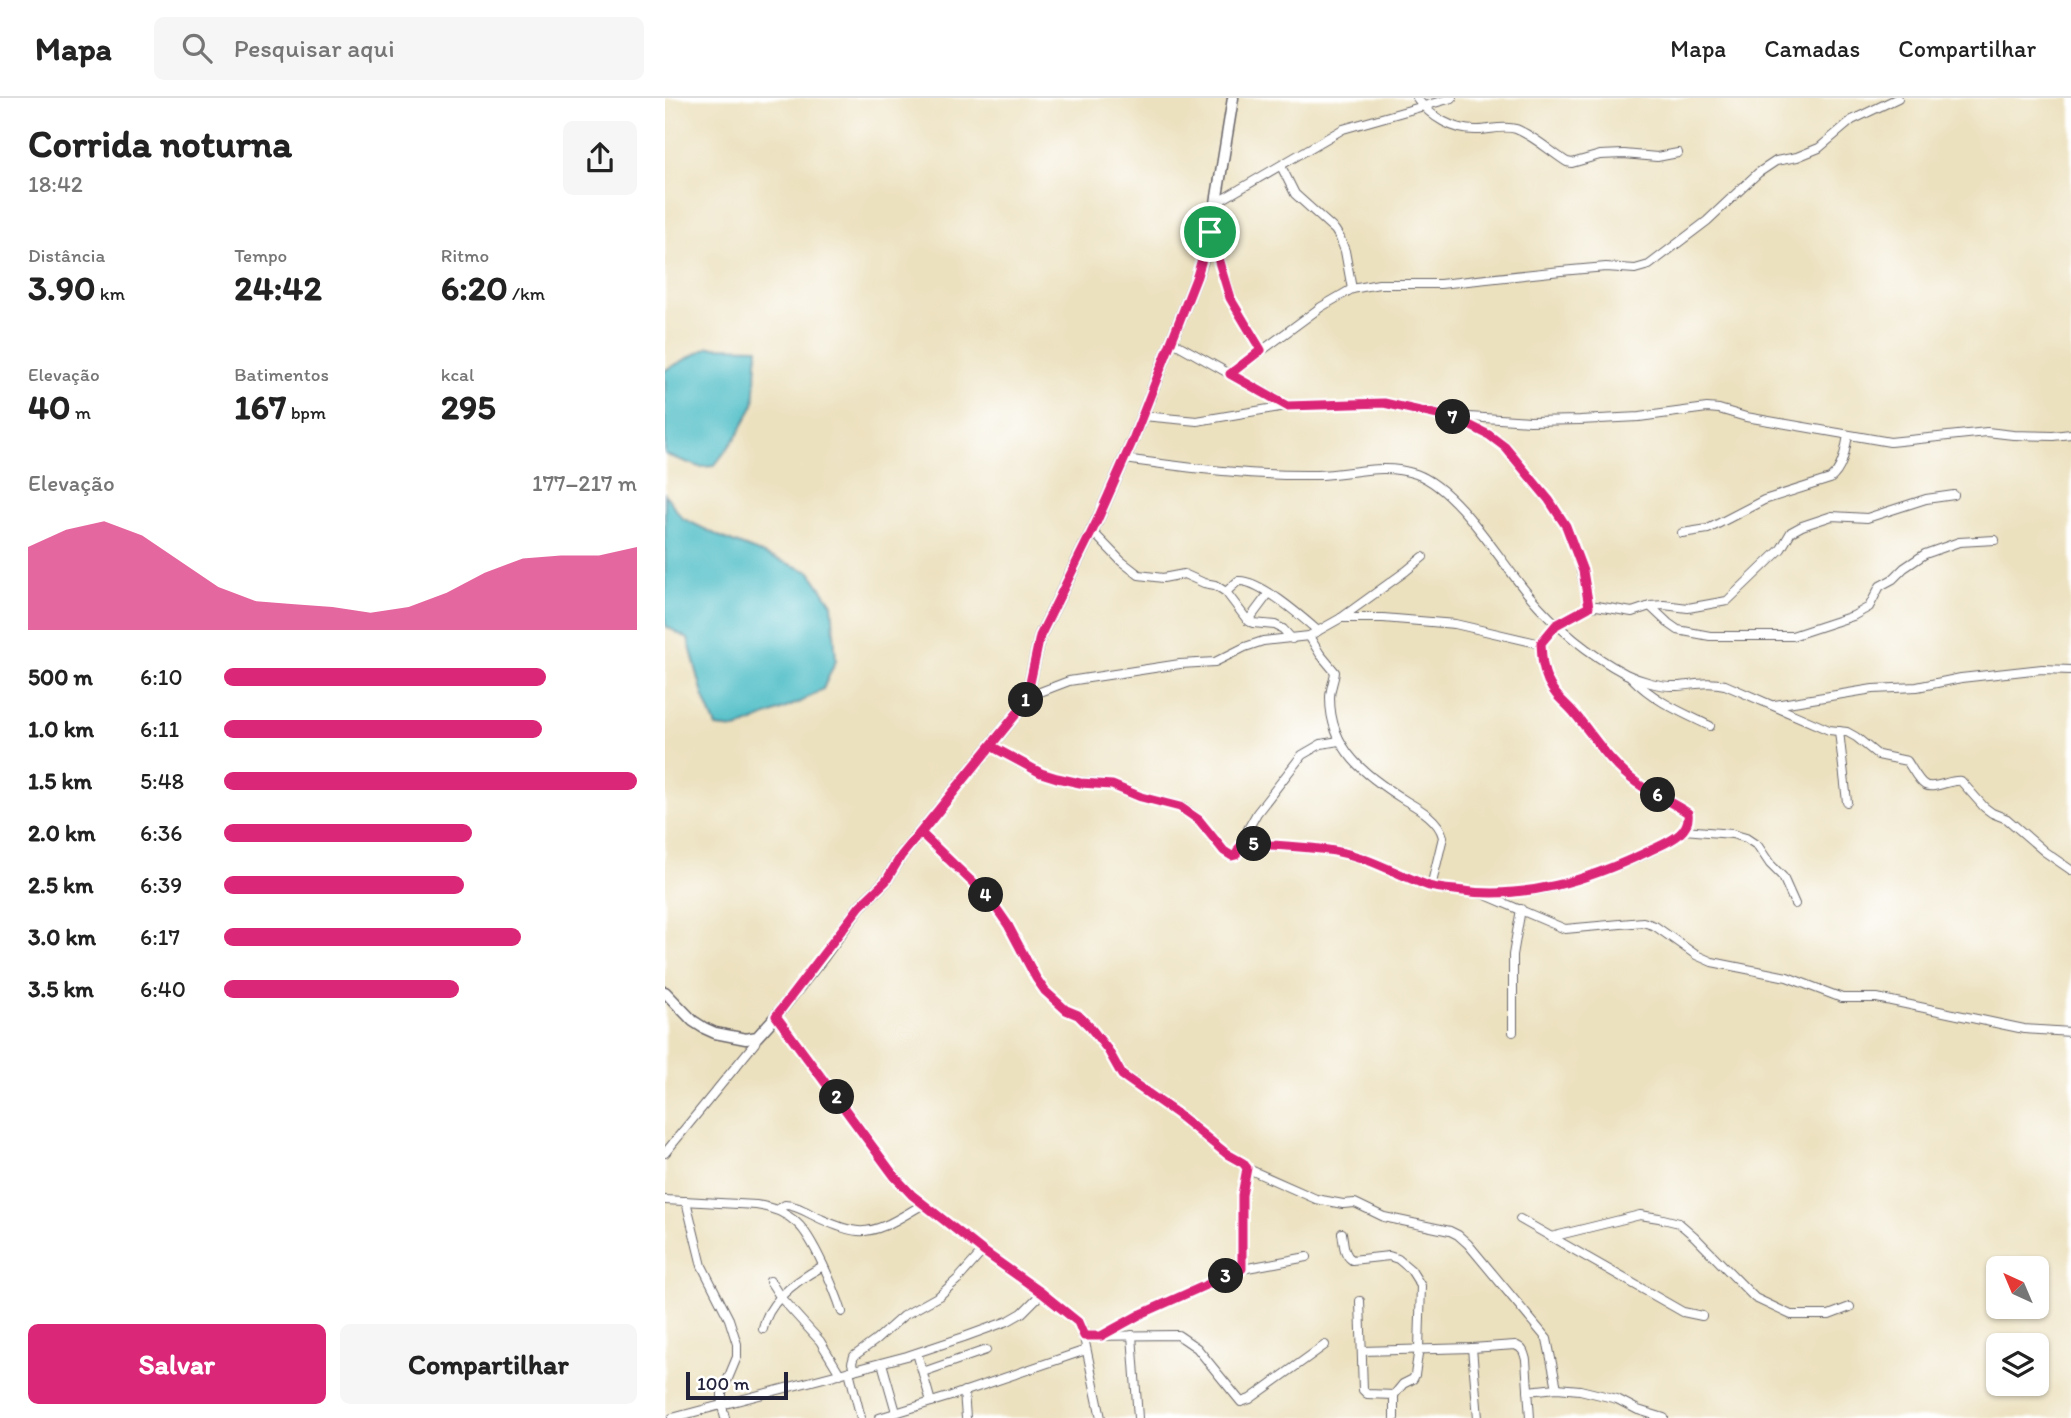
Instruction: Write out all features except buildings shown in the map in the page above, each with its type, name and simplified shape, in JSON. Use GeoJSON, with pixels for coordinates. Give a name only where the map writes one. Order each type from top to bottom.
{"type":"FeatureCollection","features":[{"type":"Feature","properties":{"kind":"street"},"geometry":{"type":"LineString","coordinates":[[665,1153],[726,1080],[860,906],[886,881],[901,856],[1022,707],[1027,697],[1040,636],[1125,459],[1197,276],[1216,203],[1233,98]]}},
{"type":"Feature","properties":{"kind":"street"},"geometry":{"type":"LineString","coordinates":[[1417,98],[1422,107],[1465,130],[1507,128],[1520,131],[1567,162],[1600,155],[1657,157],[1678,153]]}},
{"type":"Feature","properties":{"kind":"street"},"geometry":{"type":"LineString","coordinates":[[1216,203],[1343,129],[1452,98]]}},
{"type":"Feature","properties":{"kind":"street"},"geometry":{"type":"LineString","coordinates":[[1230,374],[1321,307],[1352,289],[1379,284],[1440,284],[1606,267],[1635,269],[1649,265],[1707,221],[1767,167],[1776,161],[1797,158],[1819,148],[1852,120],[1898,98]]}},
{"type":"Feature","properties":{"kind":"street"},"geometry":{"type":"LineString","coordinates":[[1281,166],[1295,194],[1335,230],[1340,238],[1352,289]]}},
{"type":"Feature","properties":{"kind":"street"},"geometry":{"type":"LineString","coordinates":[[1210,232],[1230,298],[1261,350]]}},
{"type":"Feature","properties":{"kind":"street"},"geometry":{"type":"LineString","coordinates":[[1171,341],[1287,406]]}},
{"type":"Feature","properties":{"kind":"street"},"geometry":{"type":"LineString","coordinates":[[1143,416],[1196,421],[1287,406],[1384,403],[1438,415],[1530,421],[1639,417],[1707,408],[1889,442],[1987,432],[2071,434]]}},
{"type":"Feature","properties":{"kind":"street"},"geometry":{"type":"LineString","coordinates":[[1451,416],[1489,435],[1505,447],[1554,507],[1566,526],[1578,556],[1589,607]]}},
{"type":"Feature","properties":{"kind":"street"},"geometry":{"type":"LineString","coordinates":[[1682,533],[1708,528],[1764,500],[1830,479],[1836,475],[1842,463],[1848,435]]}},
{"type":"Feature","properties":{"kind":"street"},"geometry":{"type":"LineString","coordinates":[[1125,459],[1192,469],[1286,475],[1336,474],[1361,469],[1391,470],[1417,475],[1434,484],[1450,498],[1556,625],[1601,659],[1629,675],[1667,686],[1712,682],[1725,685],[1829,730],[1839,730],[1856,737],[1878,755],[1907,761],[1923,784],[1929,786],[1956,779],[1961,781],[1984,807],[2007,819],[2045,852],[2071,870]]}},
{"type":"Feature","properties":{"kind":"street"},"geometry":{"type":"LineString","coordinates":[[1244,843],[1337,851],[1362,858],[1431,887],[1483,894],[1541,889],[1590,877],[1672,839],[1685,830],[1689,821],[1688,813],[1639,785],[1608,757],[1573,711],[1559,700],[1542,663],[1541,643],[1556,625],[1589,607],[1632,612],[1650,606],[1688,608],[1727,601],[1780,549],[1791,532],[1802,526],[1832,516],[1867,517],[1926,499],[1954,495]]}},
{"type":"Feature","properties":{"kind":"street"},"geometry":{"type":"LineString","coordinates":[[1092,531],[1139,575],[1163,578],[1184,574],[1220,587],[1248,621],[1275,625],[1292,639]]}},
{"type":"Feature","properties":{"kind":"street"},"geometry":{"type":"LineString","coordinates":[[1650,606],[1678,629],[1710,636],[1792,636],[1853,616],[1868,607],[1880,586],[1925,554],[1959,542],[1995,540]]}},
{"type":"Feature","properties":{"kind":"street"},"geometry":{"type":"LineString","coordinates":[[1027,697],[1069,681],[1180,664],[1215,662],[1245,646],[1263,641],[1309,636],[1341,618],[1423,556]]}},
{"type":"Feature","properties":{"kind":"street"},"geometry":{"type":"LineString","coordinates":[[1226,593],[1238,581],[1243,580],[1269,593],[1318,631]]}},
{"type":"Feature","properties":{"kind":"street"},"geometry":{"type":"LineString","coordinates":[[1248,621],[1269,593]]}},
{"type":"Feature","properties":{"kind":"street"},"geometry":{"type":"LineString","coordinates":[[1341,618],[1445,623],[1541,643]]}},
{"type":"Feature","properties":{"kind":"street"},"geometry":{"type":"LineString","coordinates":[[1309,636],[1335,672],[1330,699],[1339,741],[1359,768],[1421,810],[1438,825],[1443,838],[1431,887]]}},
{"type":"Feature","properties":{"kind":"street"},"geometry":{"type":"LineString","coordinates":[[1772,706],[1873,689],[1917,687],[1961,678],[2042,669],[2071,670]]}},
{"type":"Feature","properties":{"kind":"street"},"geometry":{"type":"LineString","coordinates":[[1629,675],[1642,689],[1662,703],[1710,726]]}},
{"type":"Feature","properties":{"kind":"street"},"geometry":{"type":"LineString","coordinates":[[1839,730],[1847,802]]}},
{"type":"Feature","properties":{"kind":"street"},"geometry":{"type":"LineString","coordinates":[[991,746],[1041,773],[1080,783],[1112,785],[1141,797],[1180,807],[1199,820],[1224,851],[1232,856],[1236,855],[1244,843],[1257,813],[1302,755],[1321,744],[1339,741]]}},
{"type":"Feature","properties":{"kind":"street"},"geometry":{"type":"LineString","coordinates":[[1685,830],[1733,834],[1758,846],[1783,877],[1795,904]]}},
{"type":"Feature","properties":{"kind":"street"},"geometry":{"type":"LineString","coordinates":[[921,833],[990,899],[1008,925],[1045,991],[1090,1027],[1108,1050],[1122,1075],[1176,1113],[1227,1154],[1247,1168],[1317,1199],[1355,1203],[1384,1217],[1458,1235],[1547,1339],[1557,1388]]}},
{"type":"Feature","properties":{"kind":"street"},"geometry":{"type":"LineString","coordinates":[[1483,894],[1565,929],[1643,922],[1655,926],[1696,955],[1712,962],[1787,976],[1842,998],[1877,998],[2024,1030],[2071,1032]]}},
{"type":"Feature","properties":{"kind":"street"},"geometry":{"type":"LineString","coordinates":[[1513,1032],[1513,955],[1521,909]]}},
{"type":"Feature","properties":{"kind":"street"},"geometry":{"type":"LineString","coordinates":[[665,992],[693,1021],[704,1028],[746,1039],[757,1037]]}},
{"type":"Feature","properties":{"kind":"street"},"geometry":{"type":"LineString","coordinates":[[776,1016],[895,1177],[983,1251],[1078,1322],[1084,1336],[1101,1418]]}},
{"type":"Feature","properties":{"kind":"street"},"geometry":{"type":"LineString","coordinates":[[1242,1269],[1242,1195],[1247,1168]]}},
{"type":"Feature","properties":{"kind":"street"},"geometry":{"type":"LineString","coordinates":[[665,1200],[756,1205],[777,1210],[796,1222],[804,1230],[823,1266],[842,1312]]}},
{"type":"Feature","properties":{"kind":"street"},"geometry":{"type":"LineString","coordinates":[[686,1201],[702,1266],[729,1319],[737,1344],[737,1357],[722,1393],[725,1418]]}},
{"type":"Feature","properties":{"kind":"street"},"geometry":{"type":"LineString","coordinates":[[777,1210],[785,1205],[794,1206],[845,1228],[869,1231],[924,1204]]}},
{"type":"Feature","properties":{"kind":"street"},"geometry":{"type":"LineString","coordinates":[[1551,1237],[1640,1215],[1659,1218],[1679,1223],[1755,1298],[1791,1315],[1829,1315],[1850,1307]]}},
{"type":"Feature","properties":{"kind":"street"},"geometry":{"type":"LineString","coordinates":[[1520,1219],[1683,1312],[1702,1317]]}},
{"type":"Feature","properties":{"kind":"street"},"geometry":{"type":"LineString","coordinates":[[1342,1233],[1348,1258],[1352,1260],[1389,1256],[1398,1259],[1417,1278],[1421,1286],[1419,1348],[1413,1379],[1403,1384],[1394,1395],[1394,1418]]}},
{"type":"Feature","properties":{"kind":"street"},"geometry":{"type":"LineString","coordinates":[[848,1372],[854,1356],[902,1316],[939,1296],[983,1251]]}},
{"type":"Feature","properties":{"kind":"street"},"geometry":{"type":"LineString","coordinates":[[1101,1336],[1141,1314],[1242,1269],[1307,1257]]}},
{"type":"Feature","properties":{"kind":"street"},"geometry":{"type":"LineString","coordinates":[[762,1329],[767,1314],[781,1297],[823,1266]]}},
{"type":"Feature","properties":{"kind":"street"},"geometry":{"type":"LineString","coordinates":[[770,1281],[848,1372],[861,1418]]}},
{"type":"Feature","properties":{"kind":"street"},"geometry":{"type":"LineString","coordinates":[[672,1418],[917,1353],[1008,1321],[1022,1313],[1042,1293]]}},
{"type":"Feature","properties":{"kind":"street"},"geometry":{"type":"LineString","coordinates":[[1360,1301],[1363,1390],[1367,1394],[1394,1395]]}},
{"type":"Feature","properties":{"kind":"street"},"geometry":{"type":"LineString","coordinates":[[1132,1335],[1138,1418]]}},
{"type":"Feature","properties":{"kind":"street"},"geometry":{"type":"LineString","coordinates":[[1084,1336],[1178,1335],[1197,1348],[1241,1402],[1325,1345]]}},
{"type":"Feature","properties":{"kind":"street"},"geometry":{"type":"LineString","coordinates":[[1362,1350],[1514,1345],[1521,1347],[1526,1360],[1530,1418]]}},
{"type":"Feature","properties":{"kind":"street"},"geometry":{"type":"LineString","coordinates":[[1472,1348],[1478,1418]]}},
{"type":"Feature","properties":{"kind":"street"},"geometry":{"type":"LineString","coordinates":[[923,1372],[986,1350]]}},
{"type":"Feature","properties":{"kind":"street"},"geometry":{"type":"LineString","coordinates":[[882,1418],[1086,1350]]}},
{"type":"Feature","properties":{"kind":"street"},"geometry":{"type":"LineString","coordinates":[[917,1353],[931,1402]]}},
{"type":"Feature","properties":{"kind":"street"},"geometry":{"type":"LineString","coordinates":[[882,1363],[896,1412]]}},
{"type":"Feature","properties":{"kind":"street"},"geometry":{"type":"LineString","coordinates":[[1528,1391],[1557,1388],[1580,1390],[1616,1399],[1638,1410],[1664,1418]]}},
{"type":"Feature","properties":{"kind":"street"},"geometry":{"type":"LineString","coordinates":[[964,1391],[966,1418]]}},
{"type":"Feature","properties":{"kind":"water"},"geometry":{"type":"Polygon","coordinates":[[[709,347],[758,348],[754,405],[737,436],[714,466],[700,467],[665,453],[665,370],[709,347]]]}},
{"type":"Feature","properties":{"kind":"water"},"geometry":{"type":"Polygon","coordinates":[[[665,494],[682,518],[725,539],[810,572],[832,604],[836,660],[823,689],[800,702],[736,729],[716,727],[704,698],[688,639],[666,626],[665,622],[665,494]]]}},
{"type":"Feature","properties":{"kind":"route"},"geometry":{"type":"LineString","coordinates":[[1210,232],[1230,298],[1261,350],[1230,374],[1287,406],[1384,403],[1451,416],[1489,435],[1505,447],[1549,500],[1566,526],[1578,556],[1589,607],[1556,625],[1541,643],[1542,663],[1548,681],[1559,700],[1573,711],[1623,773],[1688,813],[1689,821],[1685,830],[1672,839],[1590,877],[1541,889],[1483,894],[1431,887],[1362,858],[1337,851],[1244,843],[1236,855],[1232,856],[1224,851],[1194,815],[1180,807],[1141,797],[1104,783],[1080,783],[1041,773],[991,746],[921,833],[990,899],[1008,925],[1045,991],[1090,1027],[1108,1050],[1122,1075],[1247,1168],[1242,1195],[1242,1269],[1141,1314],[1101,1336],[1084,1336],[1078,1322],[912,1195],[878,1156],[813,1063],[776,1016],[860,906],[886,881],[901,856],[1022,707],[1033,675],[1040,636],[1097,521],[1132,442],[1197,276],[1210,232]]}}]}
